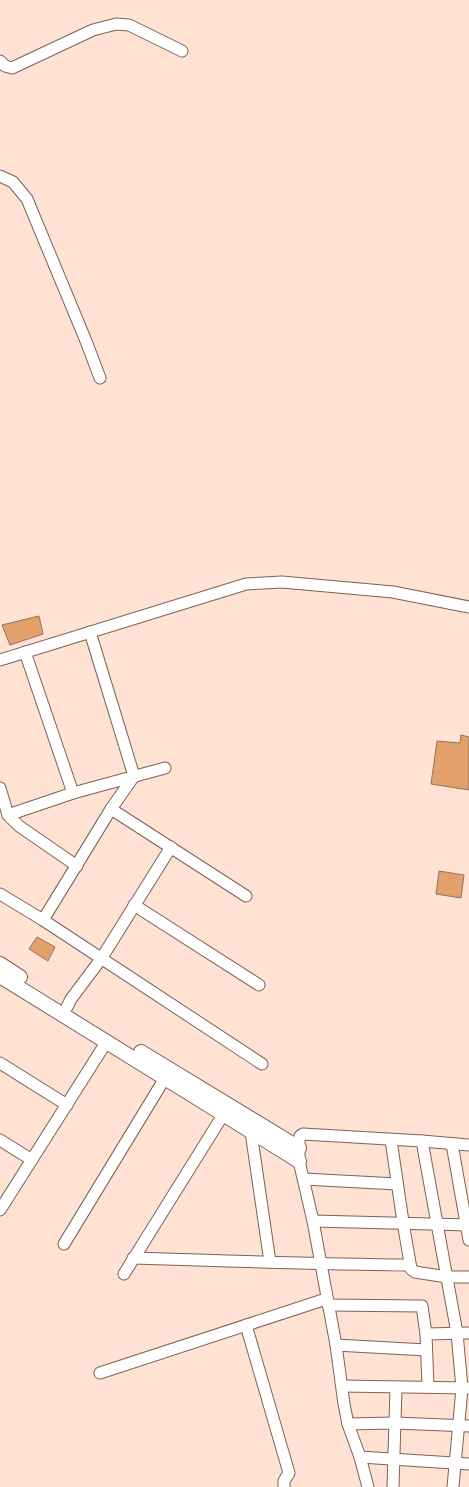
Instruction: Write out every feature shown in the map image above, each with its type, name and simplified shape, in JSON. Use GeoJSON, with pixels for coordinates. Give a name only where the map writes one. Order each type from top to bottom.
{"type":"FeatureCollection","features":[{"type":"Feature","properties":{"kind":"street"},"geometry":{"type":"LineString","coordinates":[[0,61],[5,66],[12,68],[93,30],[116,24],[129,25],[182,51]]}},
{"type":"Feature","properties":{"kind":"street"},"geometry":{"type":"LineString","coordinates":[[0,176],[13,182],[27,199],[100,378]]}},
{"type":"Feature","properties":{"kind":"street"},"geometry":{"type":"LineString","coordinates":[[0,660],[246,584],[264,582],[282,582],[393,592],[469,608]]}},
{"type":"Feature","properties":{"kind":"street"},"geometry":{"type":"LineString","coordinates":[[90,632],[134,776]]}},
{"type":"Feature","properties":{"kind":"street"},"geometry":{"type":"LineString","coordinates":[[25,652],[73,793]]}},
{"type":"Feature","properties":{"kind":"street"},"geometry":{"type":"LineString","coordinates":[[8,815],[73,793],[165,768]]}},
{"type":"Feature","properties":{"kind":"street"},"geometry":{"type":"LineString","coordinates":[[43,920],[111,809],[134,776]]}},
{"type":"Feature","properties":{"kind":"street"},"geometry":{"type":"LineString","coordinates":[[0,788],[8,815],[19,826],[77,866]]}},
{"type":"Feature","properties":{"kind":"street"},"geometry":{"type":"LineString","coordinates":[[111,809],[246,896]]}},
{"type":"Feature","properties":{"kind":"street"},"geometry":{"type":"LineString","coordinates":[[67,1007],[70,999],[101,959],[171,847]]}},
{"type":"Feature","properties":{"kind":"street"},"geometry":{"type":"LineString","coordinates":[[0,894],[43,920],[262,1064]]}},
{"type":"Feature","properties":{"kind":"street"},"geometry":{"type":"LineString","coordinates":[[134,905],[259,985]]}},
{"type":"Feature","properties":{"kind":"street"},"geometry":{"type":"LineString","coordinates":[[0,964],[299,1155]]}},
{"type":"Feature","properties":{"kind":"street"},"geometry":{"type":"LineString","coordinates":[[0,976],[223,1115],[252,1126]]}},
{"type":"Feature","properties":{"kind":"street"},"geometry":{"type":"LineString","coordinates":[[0,1210],[106,1041]]}},
{"type":"Feature","properties":{"kind":"street"},"geometry":{"type":"LineString","coordinates":[[0,1063],[67,1105]]}},
{"type":"Feature","properties":{"kind":"street"},"geometry":{"type":"LineString","coordinates":[[64,1244],[165,1078]]}},
{"type":"Feature","properties":{"kind":"street"},"geometry":{"type":"LineString","coordinates":[[124,1274],[223,1115]]}},
{"type":"Feature","properties":{"kind":"street"},"geometry":{"type":"LineString","coordinates":[[252,1126],[270,1262]]}},
{"type":"Feature","properties":{"kind":"street"},"geometry":{"type":"LineString","coordinates":[[368,1487],[360,1457],[348,1424],[336,1345],[299,1155],[300,1136],[306,1134],[469,1145]]}},
{"type":"Feature","properties":{"kind":"street"},"geometry":{"type":"LineString","coordinates":[[0,1140],[32,1160]]}},
{"type":"Feature","properties":{"kind":"street"},"geometry":{"type":"LineString","coordinates":[[391,1140],[402,1222],[411,1270],[447,1277],[469,1277]]}},
{"type":"Feature","properties":{"kind":"street"},"geometry":{"type":"LineString","coordinates":[[422,1141],[438,1223],[465,1388],[464,1426],[456,1463],[453,1487]]}},
{"type":"Feature","properties":{"kind":"street"},"geometry":{"type":"LineString","coordinates":[[452,1144],[468,1224],[469,1240]]}},
{"type":"Feature","properties":{"kind":"street"},"geometry":{"type":"LineString","coordinates":[[304,1179],[397,1184]]}},
{"type":"Feature","properties":{"kind":"street"},"geometry":{"type":"LineString","coordinates":[[313,1221],[468,1224]]}},
{"type":"Feature","properties":{"kind":"street"},"geometry":{"type":"LineString","coordinates":[[133,1258],[320,1264],[410,1265]]}},
{"type":"Feature","properties":{"kind":"street"},"geometry":{"type":"LineString","coordinates":[[100,1374],[246,1325],[327,1302],[422,1306],[426,1334],[428,1387]]}},
{"type":"Feature","properties":{"kind":"street"},"geometry":{"type":"LineString","coordinates":[[246,1325],[289,1473],[284,1481],[284,1487]]}},
{"type":"Feature","properties":{"kind":"street"},"geometry":{"type":"LineString","coordinates":[[426,1334],[469,1333]]}},
{"type":"Feature","properties":{"kind":"street"},"geometry":{"type":"LineString","coordinates":[[336,1345],[426,1350]]}},
{"type":"Feature","properties":{"kind":"street"},"geometry":{"type":"LineString","coordinates":[[342,1386],[465,1388]]}},
{"type":"Feature","properties":{"kind":"street"},"geometry":{"type":"LineString","coordinates":[[393,1487],[396,1388]]}},
{"type":"Feature","properties":{"kind":"street"},"geometry":{"type":"LineString","coordinates":[[348,1424],[395,1423],[464,1426]]}},
{"type":"Feature","properties":{"kind":"street"},"geometry":{"type":"LineString","coordinates":[[360,1457],[469,1464]]}},
{"type":"Feature","properties":{"kind":"building"},"geometry":{"type":"Polygon","coordinates":[[[39,616],[43,634],[10,645],[2,625],[39,616]]]}},
{"type":"Feature","properties":{"kind":"building"},"geometry":{"type":"Polygon","coordinates":[[[461,735],[469,737],[469,790],[431,784],[437,741],[460,743],[461,735]]]}},
{"type":"Feature","properties":{"kind":"building"},"geometry":{"type":"Polygon","coordinates":[[[439,871],[464,875],[461,898],[436,894],[439,871]]]}},
{"type":"Feature","properties":{"kind":"building"},"geometry":{"type":"Polygon","coordinates":[[[37,937],[55,947],[48,961],[29,949],[37,937]]]}}]}
